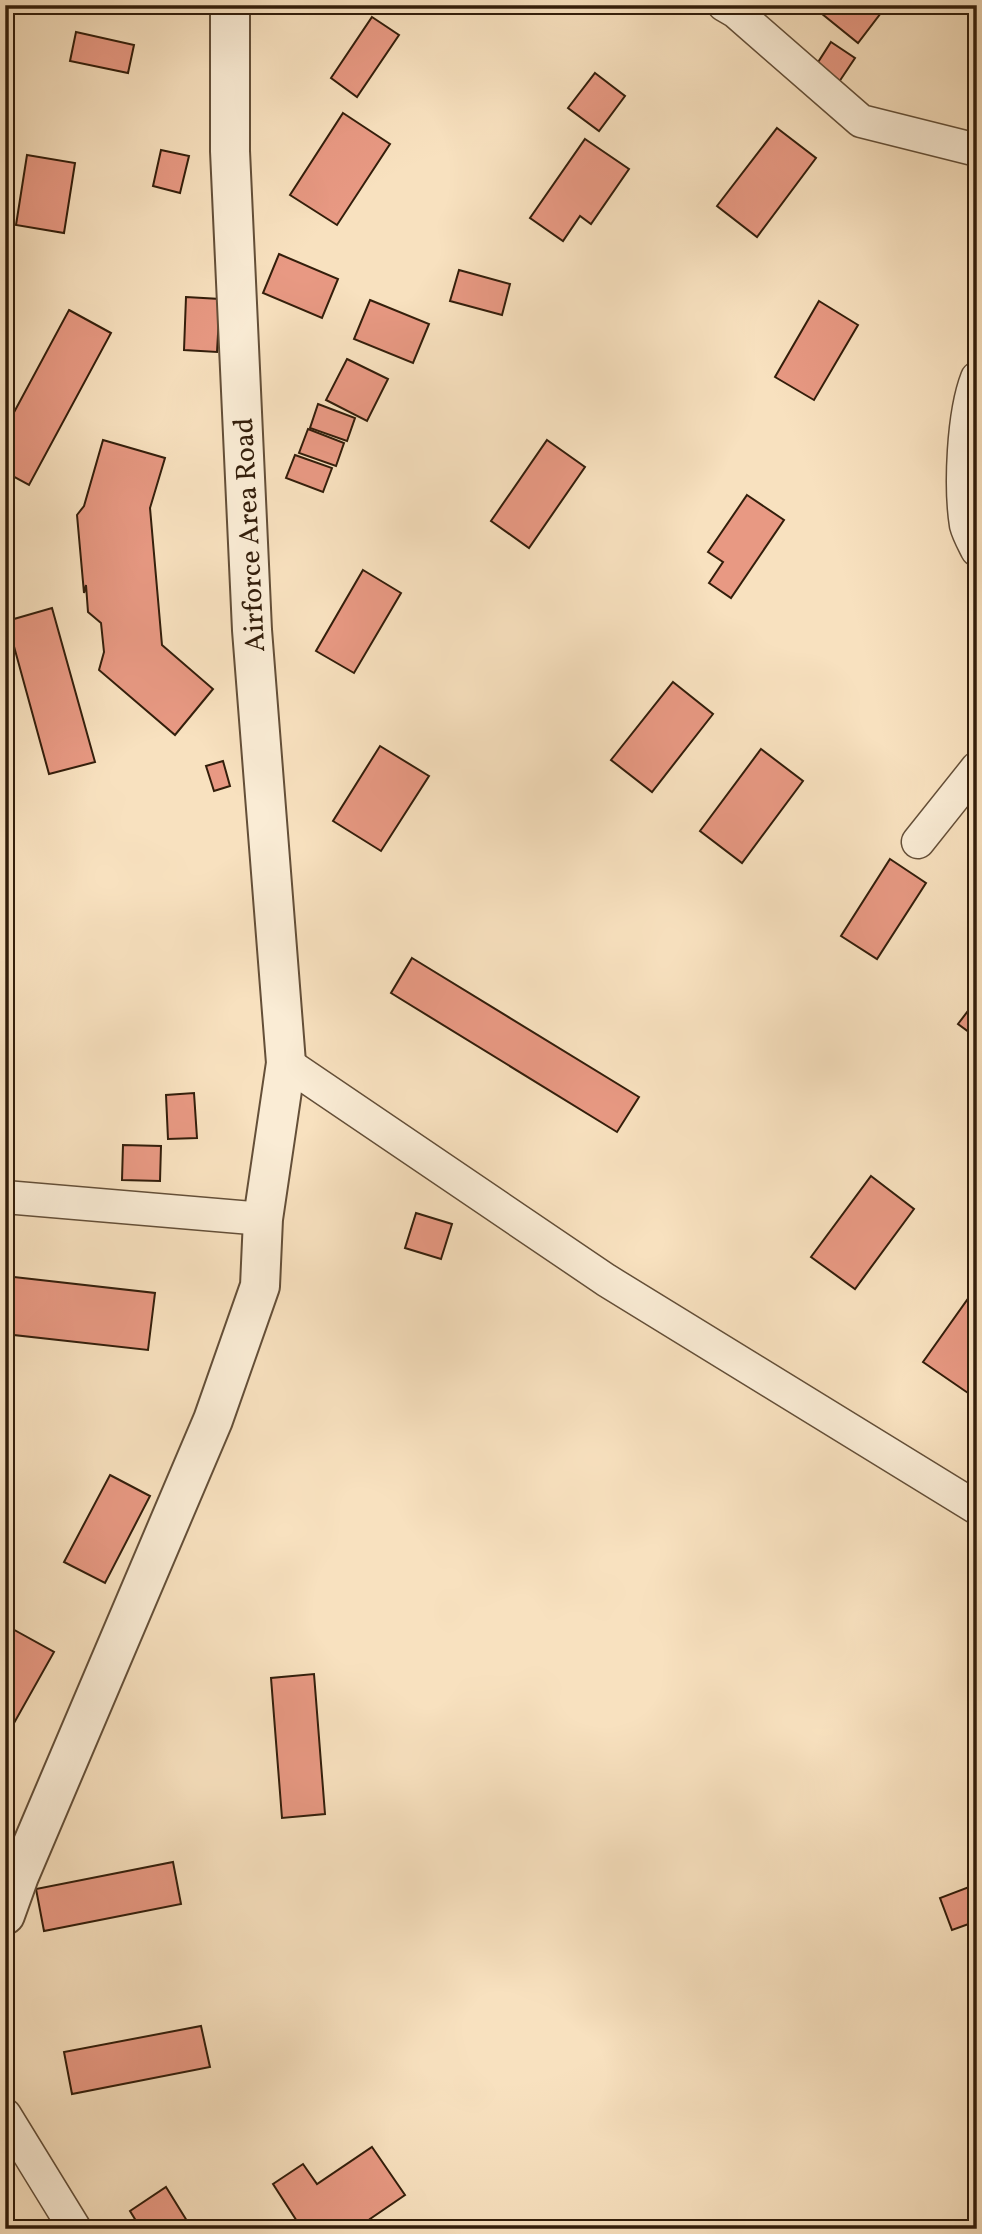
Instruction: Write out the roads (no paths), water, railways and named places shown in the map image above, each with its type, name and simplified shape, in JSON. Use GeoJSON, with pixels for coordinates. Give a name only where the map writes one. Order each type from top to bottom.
{"type":"FeatureCollection","features":[{"type":"Feature","properties":{"kind":"street","name":"Airforce Area Road"},"geometry":{"type":"LineString","coordinates":[[5,1915],[19,1876],[213,1420],[260,1286],[264,1219],[286,1063],[252,630],[229,151],[230,5]]}},
{"type":"Feature","properties":{"kind":"street"},"geometry":{"type":"LineString","coordinates":[[724,5],[736,12],[861,121],[977,150]]}},
{"type":"Feature","properties":{"kind":"street"},"geometry":{"type":"LineString","coordinates":[[977,378],[972,390],[964,457],[966,527],[977,550]]}},
{"type":"Feature","properties":{"kind":"street"},"geometry":{"type":"LineString","coordinates":[[918,842],[977,768]]}},
{"type":"Feature","properties":{"kind":"street"},"geometry":{"type":"LineString","coordinates":[[286,1063],[606,1280],[977,1508]]}},
{"type":"Feature","properties":{"kind":"street"},"geometry":{"type":"LineString","coordinates":[[5,1196],[264,1219]]}},
{"type":"Feature","properties":{"kind":"street"},"geometry":{"type":"LineString","coordinates":[[5,2115],[75,2229]]}}]}
